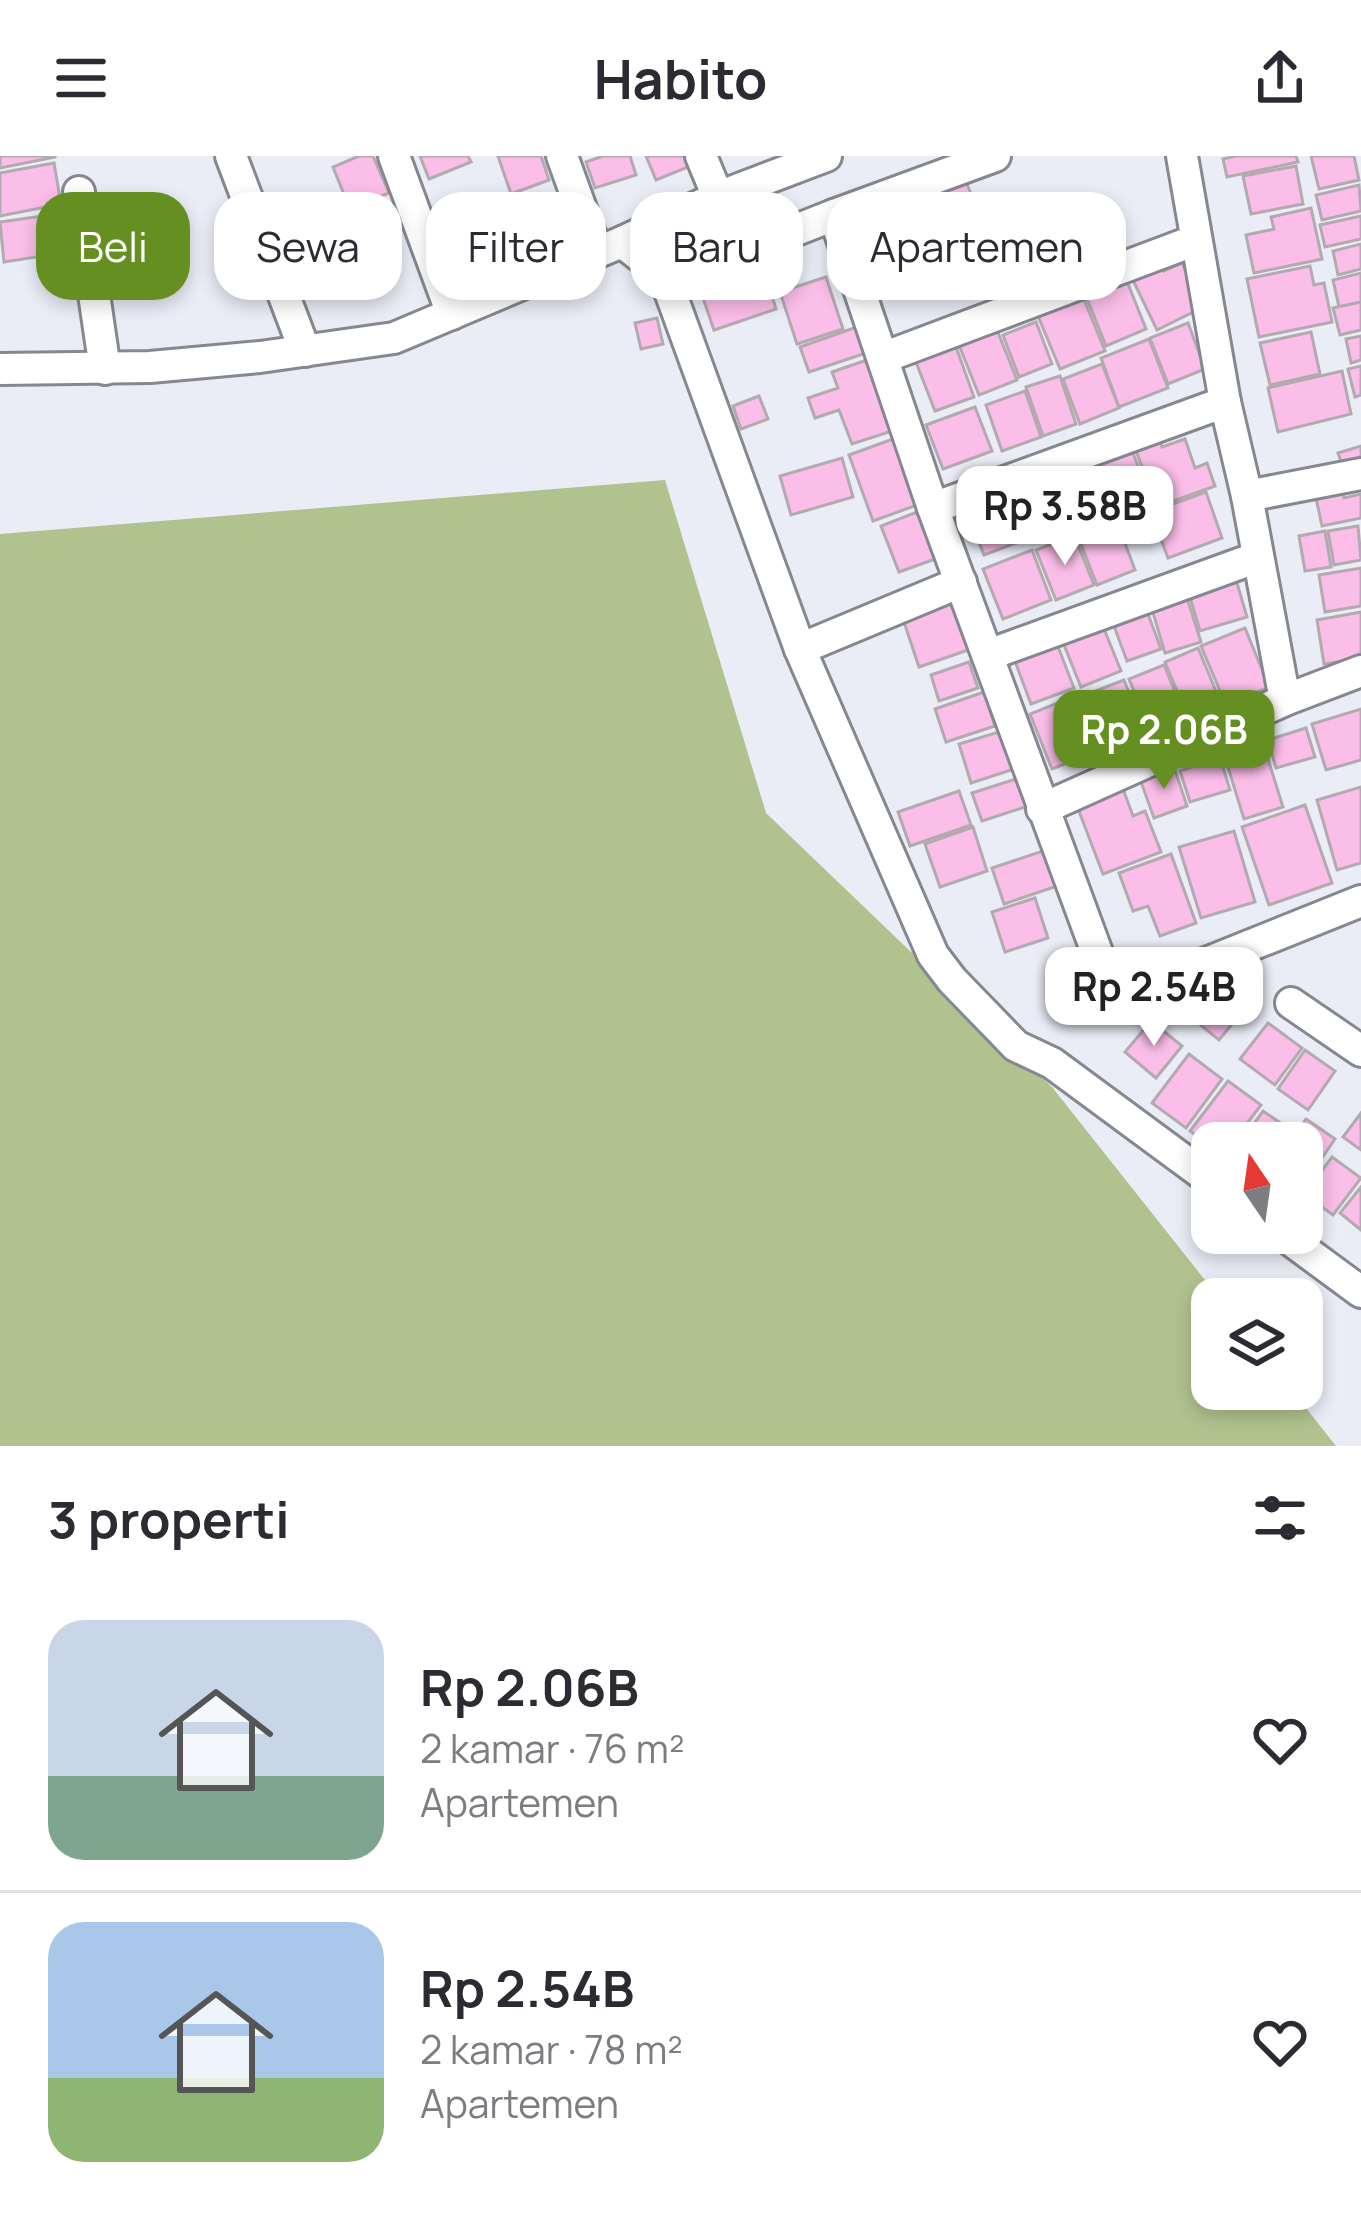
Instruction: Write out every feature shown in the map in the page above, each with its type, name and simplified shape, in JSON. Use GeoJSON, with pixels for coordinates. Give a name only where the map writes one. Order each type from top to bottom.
{"type":"FeatureCollection","features":[{"type":"Feature","properties":{"kind":"street"},"geometry":{"type":"LineString","coordinates":[[231,156],[305,351]]}},
{"type":"Feature","properties":{"kind":"street"},"geometry":{"type":"LineString","coordinates":[[394,156],[452,314]]}},
{"type":"Feature","properties":{"kind":"street"},"geometry":{"type":"LineString","coordinates":[[562,156],[609,246],[630,257]]}},
{"type":"Feature","properties":{"kind":"street"},"geometry":{"type":"LineString","coordinates":[[700,156],[716,192]]}},
{"type":"Feature","properties":{"kind":"street"},"geometry":{"type":"LineString","coordinates":[[731,192],[826,156]]}},
{"type":"Feature","properties":{"kind":"street"},"geometry":{"type":"LineString","coordinates":[[897,192],[995,156]]}},
{"type":"Feature","properties":{"kind":"street"},"geometry":{"type":"LineString","coordinates":[[1182,156],[1285,700]]}},
{"type":"Feature","properties":{"kind":"street"},"geometry":{"type":"LineString","coordinates":[[0,369],[105,369],[394,338],[630,237]]}},
{"type":"Feature","properties":{"kind":"street"},"geometry":{"type":"LineString","coordinates":[[885,357],[1196,240]]}},
{"type":"Feature","properties":{"kind":"street"},"geometry":{"type":"LineString","coordinates":[[95,300],[105,369]]}},
{"type":"Feature","properties":{"kind":"street"},"geometry":{"type":"LineString","coordinates":[[673,300],[800,649],[933,955],[1016,1046],[1052,1063],[1191,1166]]}},
{"type":"Feature","properties":{"kind":"street"},"geometry":{"type":"LineString","coordinates":[[865,300],[933,508],[1106,976],[1131,992],[1361,901]]}},
{"type":"Feature","properties":{"kind":"street"},"geometry":{"type":"LineString","coordinates":[[933,508],[1225,402]]}},
{"type":"Feature","properties":{"kind":"street"},"geometry":{"type":"LineString","coordinates":[[1247,496],[1361,474]]}},
{"type":"Feature","properties":{"kind":"street"},"geometry":{"type":"LineString","coordinates":[[988,655],[1258,557]]}},
{"type":"Feature","properties":{"kind":"street"},"geometry":{"type":"LineString","coordinates":[[800,649],[961,582]]}},
{"type":"Feature","properties":{"kind":"street"},"geometry":{"type":"LineString","coordinates":[[1042,809],[1361,671]]}},
{"type":"Feature","properties":{"kind":"street"},"geometry":{"type":"LineString","coordinates":[[1291,1003],[1361,1051]]}},
{"type":"Feature","properties":{"kind":"street"},"geometry":{"type":"LineString","coordinates":[[1309,1254],[1361,1292]]}},
{"type":"Feature","properties":{"kind":"green space"},"geometry":{"type":"Polygon","coordinates":[[[665,480],[766,813],[1052,1087],[1203,1278],[1191,1278],[1191,1410],[1308,1410],[1336,1446],[0,1446],[0,534],[665,480]]]}},
{"type":"Feature","properties":{"kind":"building"},"geometry":{"type":"Polygon","coordinates":[[[0,156],[55,156],[55,157],[0,168],[0,156]]]}},
{"type":"Feature","properties":{"kind":"building"},"geometry":{"type":"Polygon","coordinates":[[[359,156],[373,156],[389,192],[343,192],[333,167],[359,156]]]}},
{"type":"Feature","properties":{"kind":"building"},"geometry":{"type":"Polygon","coordinates":[[[420,156],[468,156],[471,162],[429,179],[420,156]]]}},
{"type":"Feature","properties":{"kind":"building"},"geometry":{"type":"Polygon","coordinates":[[[498,156],[541,156],[549,180],[510,192],[498,156]]]}},
{"type":"Feature","properties":{"kind":"building"},"geometry":{"type":"Polygon","coordinates":[[[603,156],[630,156],[636,175],[595,188],[586,162],[603,156]]]}},
{"type":"Feature","properties":{"kind":"building"},"geometry":{"type":"Polygon","coordinates":[[[646,156],[684,156],[688,167],[656,180],[646,156]]]}},
{"type":"Feature","properties":{"kind":"building"},"geometry":{"type":"Polygon","coordinates":[[[1296,156],[1298,162],[1227,177],[1223,159],[1296,156]]]}},
{"type":"Feature","properties":{"kind":"building"},"geometry":{"type":"Polygon","coordinates":[[[1311,156],[1354,156],[1359,180],[1319,189],[1311,156]]]}},
{"type":"Feature","properties":{"kind":"building"},"geometry":{"type":"Polygon","coordinates":[[[54,163],[59,192],[36,192],[36,209],[0,216],[0,173],[54,163]]]}},
{"type":"Feature","properties":{"kind":"building"},"geometry":{"type":"Polygon","coordinates":[[[1296,166],[1303,204],[1251,214],[1243,176],[1296,166]]]}},
{"type":"Feature","properties":{"kind":"building"},"geometry":{"type":"Polygon","coordinates":[[[964,177],[970,192],[932,192],[964,177]]]}},
{"type":"Feature","properties":{"kind":"building"},"geometry":{"type":"Polygon","coordinates":[[[1359,185],[1361,211],[1322,220],[1316,195],[1359,185]]]}},
{"type":"Feature","properties":{"kind":"building"},"geometry":{"type":"Polygon","coordinates":[[[1311,208],[1322,259],[1254,273],[1246,235],[1274,229],[1271,217],[1311,208]]]}},
{"type":"Feature","properties":{"kind":"building"},"geometry":{"type":"Polygon","coordinates":[[[1361,216],[1361,239],[1325,247],[1320,225],[1361,216]]]}},
{"type":"Feature","properties":{"kind":"building"},"geometry":{"type":"Polygon","coordinates":[[[36,217],[36,257],[4,262],[0,222],[36,217]]]}},
{"type":"Feature","properties":{"kind":"building"},"geometry":{"type":"Polygon","coordinates":[[[1361,244],[1361,269],[1338,275],[1333,251],[1361,244]]]}},
{"type":"Feature","properties":{"kind":"building"},"geometry":{"type":"Polygon","coordinates":[[[1159,260],[1164,271],[1182,263],[1203,307],[1157,330],[1130,274],[1159,260]]]}},
{"type":"Feature","properties":{"kind":"building"},"geometry":{"type":"Polygon","coordinates":[[[1310,266],[1314,285],[1324,283],[1332,322],[1259,337],[1247,279],[1310,266]]]}},
{"type":"Feature","properties":{"kind":"building"},"geometry":{"type":"Polygon","coordinates":[[[1361,273],[1361,302],[1339,307],[1333,280],[1361,273]]]}},
{"type":"Feature","properties":{"kind":"building"},"geometry":{"type":"Polygon","coordinates":[[[826,277],[827,300],[834,300],[843,329],[797,344],[783,300],[803,300],[803,284],[826,277]]]}},
{"type":"Feature","properties":{"kind":"building"},"geometry":{"type":"Polygon","coordinates":[[[1126,279],[1146,329],[1106,346],[1088,300],[1126,300],[1126,279]]]}},
{"type":"Feature","properties":{"kind":"building"},"geometry":{"type":"Polygon","coordinates":[[[704,300],[773,300],[776,309],[714,330],[704,300]]]}},
{"type":"Feature","properties":{"kind":"building"},"geometry":{"type":"Polygon","coordinates":[[[1084,300],[1105,351],[1060,369],[1038,316],[1084,300]]]}},
{"type":"Feature","properties":{"kind":"building"},"geometry":{"type":"Polygon","coordinates":[[[1361,302],[1361,330],[1340,335],[1333,308],[1361,302]]]}},
{"type":"Feature","properties":{"kind":"building"},"geometry":{"type":"Polygon","coordinates":[[[657,318],[663,344],[641,349],[635,323],[657,318]]]}},
{"type":"Feature","properties":{"kind":"building"},"geometry":{"type":"Polygon","coordinates":[[[1036,322],[1052,364],[1019,377],[1003,335],[1036,322]]]}},
{"type":"Feature","properties":{"kind":"building"},"geometry":{"type":"Polygon","coordinates":[[[1188,323],[1205,369],[1168,384],[1150,338],[1188,323]]]}},
{"type":"Feature","properties":{"kind":"building"},"geometry":{"type":"Polygon","coordinates":[[[857,327],[866,353],[809,372],[800,347],[857,327]]]}},
{"type":"Feature","properties":{"kind":"building"},"geometry":{"type":"Polygon","coordinates":[[[997,330],[1017,380],[979,395],[959,345],[997,330]]]}},
{"type":"Feature","properties":{"kind":"building"},"geometry":{"type":"Polygon","coordinates":[[[1311,332],[1320,374],[1270,385],[1260,343],[1311,332]]]}},
{"type":"Feature","properties":{"kind":"building"},"geometry":{"type":"Polygon","coordinates":[[[1361,336],[1361,360],[1351,363],[1346,339],[1361,336]]]}},
{"type":"Feature","properties":{"kind":"building"},"geometry":{"type":"Polygon","coordinates":[[[1149,339],[1168,388],[1119,407],[1101,358],[1149,339]]]}},
{"type":"Feature","properties":{"kind":"building"},"geometry":{"type":"Polygon","coordinates":[[[956,347],[974,397],[935,411],[916,362],[956,347]]]}},
{"type":"Feature","properties":{"kind":"building"},"geometry":{"type":"Polygon","coordinates":[[[867,360],[892,431],[852,444],[839,410],[815,418],[808,398],[838,388],[832,372],[867,360]]]}},
{"type":"Feature","properties":{"kind":"building"},"geometry":{"type":"Polygon","coordinates":[[[1102,364],[1119,408],[1080,424],[1063,379],[1102,364]]]}},
{"type":"Feature","properties":{"kind":"building"},"geometry":{"type":"Polygon","coordinates":[[[1361,366],[1361,395],[1355,397],[1348,369],[1361,366]]]}},
{"type":"Feature","properties":{"kind":"building"},"geometry":{"type":"Polygon","coordinates":[[[1342,371],[1351,414],[1278,432],[1268,388],[1342,371]]]}},
{"type":"Feature","properties":{"kind":"building"},"geometry":{"type":"Polygon","coordinates":[[[1060,376],[1076,424],[1043,436],[1026,387],[1060,376]]]}},
{"type":"Feature","properties":{"kind":"building"},"geometry":{"type":"Polygon","coordinates":[[[1025,391],[1041,437],[1002,451],[986,405],[1025,391]]]}},
{"type":"Feature","properties":{"kind":"building"},"geometry":{"type":"Polygon","coordinates":[[[759,396],[768,419],[741,429],[733,406],[759,396]]]}},
{"type":"Feature","properties":{"kind":"building"},"geometry":{"type":"Polygon","coordinates":[[[975,407],[992,451],[943,469],[926,425],[975,407]]]}},
{"type":"Feature","properties":{"kind":"building"},"geometry":{"type":"Polygon","coordinates":[[[1157,431],[1162,447],[1185,439],[1195,468],[1207,463],[1215,486],[1157,507],[1132,440],[1157,431]]]}},
{"type":"Feature","properties":{"kind":"building"},"geometry":{"type":"Polygon","coordinates":[[[893,439],[917,505],[873,521],[849,455],[893,439]]]}},
{"type":"Feature","properties":{"kind":"building"},"geometry":{"type":"Polygon","coordinates":[[[1361,446],[1361,461],[1343,467],[1338,453],[1361,446]]]}},
{"type":"Feature","properties":{"kind":"building"},"geometry":{"type":"Polygon","coordinates":[[[1133,453],[1149,495],[1114,508],[1098,465],[1133,453]]]}},
{"type":"Feature","properties":{"kind":"building"},"geometry":{"type":"Polygon","coordinates":[[[842,458],[853,497],[791,515],[780,476],[842,458]]]}},
{"type":"Feature","properties":{"kind":"building"},"geometry":{"type":"Polygon","coordinates":[[[1095,467],[1113,512],[1076,527],[1059,481],[1095,467]]]}},
{"type":"Feature","properties":{"kind":"building"},"geometry":{"type":"Polygon","coordinates":[[[1050,474],[1070,527],[1032,542],[1012,489],[1050,474]]]}},
{"type":"Feature","properties":{"kind":"building"},"geometry":{"type":"Polygon","coordinates":[[[1341,484],[1344,498],[1361,494],[1361,518],[1322,526],[1314,489],[1341,484]]]}},
{"type":"Feature","properties":{"kind":"building"},"geometry":{"type":"Polygon","coordinates":[[[1206,492],[1222,538],[1168,558],[1151,512],[1206,492]]]}},
{"type":"Feature","properties":{"kind":"building"},"geometry":{"type":"Polygon","coordinates":[[[1009,495],[1026,539],[984,555],[967,512],[1009,495]]]}},
{"type":"Feature","properties":{"kind":"building"},"geometry":{"type":"Polygon","coordinates":[[[917,512],[935,559],[899,572],[881,526],[917,512]]]}},
{"type":"Feature","properties":{"kind":"building"},"geometry":{"type":"Polygon","coordinates":[[[1116,519],[1135,570],[1097,585],[1077,534],[1116,519]]]}},
{"type":"Feature","properties":{"kind":"building"},"geometry":{"type":"Polygon","coordinates":[[[1358,526],[1361,560],[1334,565],[1328,531],[1358,526]]]}},
{"type":"Feature","properties":{"kind":"building"},"geometry":{"type":"Polygon","coordinates":[[[1325,531],[1331,567],[1305,571],[1299,536],[1325,531]]]}},
{"type":"Feature","properties":{"kind":"building"},"geometry":{"type":"Polygon","coordinates":[[[1074,535],[1094,585],[1056,600],[1036,550],[1074,535]]]}},
{"type":"Feature","properties":{"kind":"building"},"geometry":{"type":"Polygon","coordinates":[[[1032,550],[1051,600],[1003,619],[983,569],[1032,550]]]}},
{"type":"Feature","properties":{"kind":"building"},"geometry":{"type":"Polygon","coordinates":[[[1361,568],[1361,606],[1325,612],[1319,575],[1361,568]]]}},
{"type":"Feature","properties":{"kind":"building"},"geometry":{"type":"Polygon","coordinates":[[[1234,573],[1247,617],[1200,631],[1187,587],[1234,573]]]}},
{"type":"Feature","properties":{"kind":"building"},"geometry":{"type":"Polygon","coordinates":[[[1187,598],[1201,642],[1165,653],[1152,609],[1187,598]]]}},
{"type":"Feature","properties":{"kind":"building"},"geometry":{"type":"Polygon","coordinates":[[[951,599],[968,650],[919,667],[902,616],[951,599]]]}},
{"type":"Feature","properties":{"kind":"building"},"geometry":{"type":"Polygon","coordinates":[[[1361,612],[1361,658],[1324,664],[1317,620],[1361,612]]]}},
{"type":"Feature","properties":{"kind":"building"},"geometry":{"type":"Polygon","coordinates":[[[1148,614],[1161,649],[1127,661],[1114,626],[1148,614]]]}},
{"type":"Feature","properties":{"kind":"building"},"geometry":{"type":"Polygon","coordinates":[[[1102,624],[1121,671],[1081,687],[1062,640],[1102,624]]]}},
{"type":"Feature","properties":{"kind":"building"},"geometry":{"type":"Polygon","coordinates":[[[1245,628],[1269,687],[1226,705],[1201,646],[1245,628]]]}},
{"type":"Feature","properties":{"kind":"building"},"geometry":{"type":"Polygon","coordinates":[[[1055,639],[1074,688],[1031,704],[1013,656],[1055,639]]]}},
{"type":"Feature","properties":{"kind":"building"},"geometry":{"type":"Polygon","coordinates":[[[1198,648],[1220,701],[1187,715],[1165,662],[1198,648]]]}},
{"type":"Feature","properties":{"kind":"building"},"geometry":{"type":"Polygon","coordinates":[[[969,662],[978,688],[939,701],[931,675],[969,662]]]}},
{"type":"Feature","properties":{"kind":"building"},"geometry":{"type":"Polygon","coordinates":[[[1164,665],[1185,716],[1150,730],[1129,679],[1164,665]]]}},
{"type":"Feature","properties":{"kind":"building"},"geometry":{"type":"Polygon","coordinates":[[[1124,680],[1145,733],[1103,750],[1082,696],[1124,680]]]}},
{"type":"Feature","properties":{"kind":"building"},"geometry":{"type":"Polygon","coordinates":[[[984,692],[995,726],[946,742],[935,709],[984,692]]]}},
{"type":"Feature","properties":{"kind":"building"},"geometry":{"type":"Polygon","coordinates":[[[1075,696],[1097,751],[1052,769],[1030,714],[1075,696]]]}},
{"type":"Feature","properties":{"kind":"building"},"geometry":{"type":"Polygon","coordinates":[[[1361,709],[1361,760],[1326,770],[1312,724],[1361,709]]]}},
{"type":"Feature","properties":{"kind":"building"},"geometry":{"type":"Polygon","coordinates":[[[1306,728],[1315,757],[1276,768],[1268,740],[1306,728]]]}},
{"type":"Feature","properties":{"kind":"building"},"geometry":{"type":"Polygon","coordinates":[[[1002,731],[1014,769],[971,783],[959,744],[1002,731]]]}},
{"type":"Feature","properties":{"kind":"building"},"geometry":{"type":"Polygon","coordinates":[[[1262,740],[1283,807],[1244,819],[1223,751],[1262,740]]]}},
{"type":"Feature","properties":{"kind":"building"},"geometry":{"type":"Polygon","coordinates":[[[1220,758],[1230,790],[1190,802],[1180,771],[1220,758]]]}},
{"type":"Feature","properties":{"kind":"building"},"geometry":{"type":"Polygon","coordinates":[[[1174,767],[1187,806],[1154,818],[1140,779],[1174,767]]]}},
{"type":"Feature","properties":{"kind":"building"},"geometry":{"type":"Polygon","coordinates":[[[1019,778],[1028,806],[982,821],[972,793],[1019,778]]]}},
{"type":"Feature","properties":{"kind":"building"},"geometry":{"type":"Polygon","coordinates":[[[1361,787],[1361,863],[1337,870],[1317,800],[1361,787]]]}},
{"type":"Feature","properties":{"kind":"building"},"geometry":{"type":"Polygon","coordinates":[[[1123,789],[1133,816],[1145,811],[1161,852],[1103,874],[1077,806],[1123,789]]]}},
{"type":"Feature","properties":{"kind":"building"},"geometry":{"type":"Polygon","coordinates":[[[959,791],[971,825],[910,846],[898,812],[959,791]]]}},
{"type":"Feature","properties":{"kind":"building"},"geometry":{"type":"Polygon","coordinates":[[[1305,805],[1332,883],[1269,905],[1242,827],[1305,805]]]}},
{"type":"Feature","properties":{"kind":"building"},"geometry":{"type":"Polygon","coordinates":[[[973,827],[987,871],[940,887],[925,844],[973,827]]]}},
{"type":"Feature","properties":{"kind":"building"},"geometry":{"type":"Polygon","coordinates":[[[1234,831],[1255,902],[1201,918],[1179,847],[1234,831]]]}},
{"type":"Feature","properties":{"kind":"building"},"geometry":{"type":"Polygon","coordinates":[[[1049,849],[1060,885],[1004,904],[992,868],[1049,849]]]}},
{"type":"Feature","properties":{"kind":"building"},"geometry":{"type":"Polygon","coordinates":[[[1171,854],[1196,923],[1160,936],[1148,906],[1133,911],[1119,873],[1171,854]]]}},
{"type":"Feature","properties":{"kind":"building"},"geometry":{"type":"Polygon","coordinates":[[[1035,898],[1048,938],[1005,952],[992,912],[1035,898]]]}},
{"type":"Feature","properties":{"kind":"building"},"geometry":{"type":"Polygon","coordinates":[[[1224,979],[1251,1001],[1219,1040],[1192,1018],[1224,979]]]}},
{"type":"Feature","properties":{"kind":"building"},"geometry":{"type":"Polygon","coordinates":[[[1151,1021],[1182,1046],[1156,1078],[1125,1052],[1151,1021]]]}},
{"type":"Feature","properties":{"kind":"building"},"geometry":{"type":"Polygon","coordinates":[[[1268,1023],[1302,1048],[1275,1085],[1240,1059],[1268,1023]]]}},
{"type":"Feature","properties":{"kind":"building"},"geometry":{"type":"Polygon","coordinates":[[[1305,1050],[1335,1071],[1308,1110],[1278,1089],[1305,1050]]]}},
{"type":"Feature","properties":{"kind":"building"},"geometry":{"type":"Polygon","coordinates":[[[1189,1054],[1222,1079],[1186,1128],[1152,1103],[1189,1054]]]}},
{"type":"Feature","properties":{"kind":"building"},"geometry":{"type":"Polygon","coordinates":[[[1228,1081],[1261,1105],[1248,1122],[1197,1122],[1228,1081]]]}},
{"type":"Feature","properties":{"kind":"building"},"geometry":{"type":"Polygon","coordinates":[[[1263,1111],[1279,1122],[1255,1122],[1263,1111]]]}},
{"type":"Feature","properties":{"kind":"building"},"geometry":{"type":"Polygon","coordinates":[[[1361,1113],[1361,1150],[1343,1137],[1361,1113]]]}},
{"type":"Feature","properties":{"kind":"building"},"geometry":{"type":"Polygon","coordinates":[[[1323,1131],[1335,1139],[1323,1156],[1323,1131]]]}},
{"type":"Feature","properties":{"kind":"building"},"geometry":{"type":"Polygon","coordinates":[[[1332,1157],[1361,1178],[1333,1215],[1323,1208],[1323,1169],[1332,1157]]]}},
{"type":"Feature","properties":{"kind":"building"},"geometry":{"type":"Polygon","coordinates":[[[1361,1187],[1361,1230],[1340,1213],[1361,1187]]]}}]}
